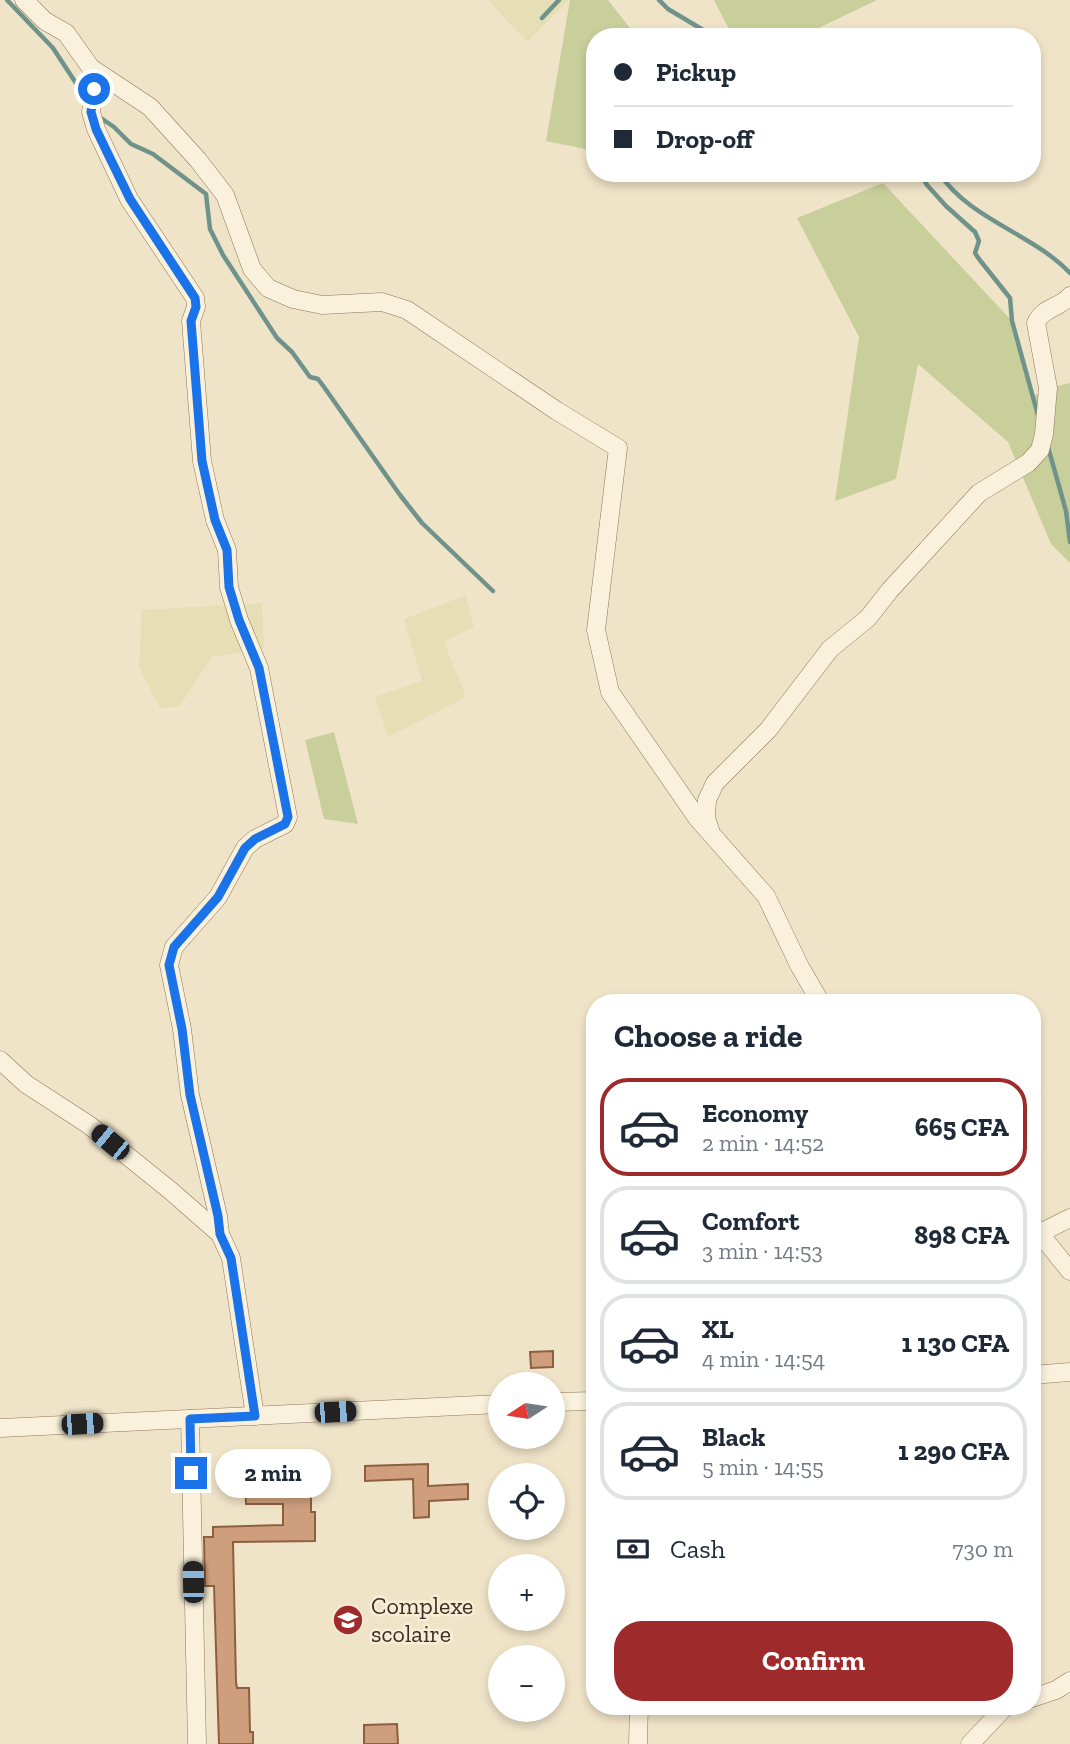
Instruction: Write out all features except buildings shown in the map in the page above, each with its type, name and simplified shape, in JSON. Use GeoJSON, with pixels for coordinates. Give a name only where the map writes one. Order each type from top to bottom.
{"type":"FeatureCollection","features":[{"type":"Feature","properties":{"kind":"street"},"geometry":{"type":"LineString","coordinates":[[24,0],[45,22],[66,33],[91,68],[150,107],[198,160],[225,195],[252,268],[268,288],[293,299],[323,305],[382,302],[407,310],[557,411],[618,448],[596,630],[610,692],[698,819],[766,896],[816,994]]}},
{"type":"Feature","properties":{"kind":"street"},"geometry":{"type":"LineString","coordinates":[[91,68],[94,89],[91,112],[96,129],[130,199],[195,298],[196,307],[191,321],[202,461],[215,520],[227,550],[229,587],[259,668],[288,817],[285,824],[255,839],[245,848],[218,897],[174,947],[169,965],[182,1029],[190,1095],[220,1234],[231,1258],[255,1416]]}},
{"type":"Feature","properties":{"kind":"street"},"geometry":{"type":"LineString","coordinates":[[713,836],[706,818],[707,800],[715,782],[768,730],[830,649],[869,618],[890,590],[979,493],[1028,463],[1041,450],[1048,388],[1037,323],[1040,315],[1048,309],[1060,306],[1070,296]]}},
{"type":"Feature","properties":{"kind":"street"},"geometry":{"type":"LineString","coordinates":[[0,1060],[26,1084],[89,1125],[220,1234]]}},
{"type":"Feature","properties":{"kind":"street"},"geometry":{"type":"LineString","coordinates":[[1041,1229],[1070,1218]]}},
{"type":"Feature","properties":{"kind":"street"},"geometry":{"type":"LineString","coordinates":[[1041,1238],[1070,1271]]}},
{"type":"Feature","properties":{"kind":"street"},"geometry":{"type":"LineString","coordinates":[[1041,1374],[1070,1372]]}},
{"type":"Feature","properties":{"kind":"street"},"geometry":{"type":"LineString","coordinates":[[565,1402],[586,1401]]}},
{"type":"Feature","properties":{"kind":"street"},"geometry":{"type":"LineString","coordinates":[[0,1428],[488,1405]]}},
{"type":"Feature","properties":{"kind":"street"},"geometry":{"type":"LineString","coordinates":[[190,1419],[197,1744]]}},
{"type":"Feature","properties":{"kind":"street"},"geometry":{"type":"LineString","coordinates":[[1041,1695],[1070,1681]]}},
{"type":"Feature","properties":{"kind":"street"},"geometry":{"type":"LineString","coordinates":[[638,1744],[639,1715]]}},
{"type":"Feature","properties":{"kind":"street"},"geometry":{"type":"LineString","coordinates":[[970,1744],[997,1715]]}},
{"type":"Feature","properties":{"kind":"shaded area"},"geometry":{"type":"Polygon","coordinates":[[[488,0],[567,0],[568,1],[527,42],[488,0]]]}},
{"type":"Feature","properties":{"kind":"shaded area"},"geometry":{"type":"Polygon","coordinates":[[[466,595],[474,627],[444,642],[466,697],[388,737],[375,697],[422,681],[404,619],[466,595]]]}},
{"type":"Feature","properties":{"kind":"shaded area"},"geometry":{"type":"Polygon","coordinates":[[[262,603],[264,648],[212,657],[179,707],[160,708],[139,667],[142,610],[262,603]]]}},
{"type":"Feature","properties":{"kind":"green space"},"geometry":{"type":"Polygon","coordinates":[[[570,0],[608,0],[630,28],[586,28],[586,149],[546,141],[570,0]]]}},
{"type":"Feature","properties":{"kind":"green space"},"geometry":{"type":"Polygon","coordinates":[[[714,0],[877,0],[819,28],[728,28],[714,0]]]}},
{"type":"Feature","properties":{"kind":"green space"},"geometry":{"type":"Polygon","coordinates":[[[883,183],[1012,321],[1032,397],[1048,388],[1070,383],[1070,563],[1051,544],[1008,442],[918,364],[896,479],[835,501],[859,337],[797,218],[883,183]]]}},
{"type":"Feature","properties":{"kind":"green space"},"geometry":{"type":"Polygon","coordinates":[[[334,732],[358,824],[324,819],[305,740],[334,732]]]}},
{"type":"Feature","properties":{"kind":"waterway"},"geometry":{"type":"LineString","coordinates":[[7,0],[53,48],[87,100]]}},
{"type":"Feature","properties":{"kind":"waterway"},"geometry":{"type":"LineString","coordinates":[[542,18],[559,0]]}},
{"type":"Feature","properties":{"kind":"waterway"},"geometry":{"type":"LineString","coordinates":[[659,0],[668,9],[700,28]]}},
{"type":"Feature","properties":{"kind":"waterway"},"geometry":{"type":"LineString","coordinates":[[98,116],[131,144],[153,154],[206,194],[210,229],[223,255],[277,338],[292,352],[310,377],[318,379],[422,523],[493,591]]}},
{"type":"Feature","properties":{"kind":"waterway"},"geometry":{"type":"LineString","coordinates":[[925,182],[946,206],[975,232],[979,241],[975,253],[1010,298],[1012,321],[1039,419]]}},
{"type":"Feature","properties":{"kind":"waterway"},"geometry":{"type":"LineString","coordinates":[[946,182],[967,203],[1038,247],[1070,273]]}},
{"type":"Feature","properties":{"kind":"waterway"},"geometry":{"type":"LineString","coordinates":[[1048,447],[1066,511],[1070,542]]}},
{"type":"Feature","properties":{"kind":"place","name":"Complexe scolaire"},"geometry":{"type":"Point","coordinates":[348,1620]}},
{"type":"Feature","properties":{"kind":"route"},"geometry":{"type":"LineString","coordinates":[[94,89],[91,112],[107,152],[130,199],[195,298],[196,307],[191,321],[202,461],[215,520],[227,550],[229,587],[259,668],[288,817],[285,824],[255,839],[245,848],[218,897],[174,947],[169,965],[182,1029],[190,1095],[220,1234],[231,1258],[255,1416],[190,1419],[191,1473]]}}]}
